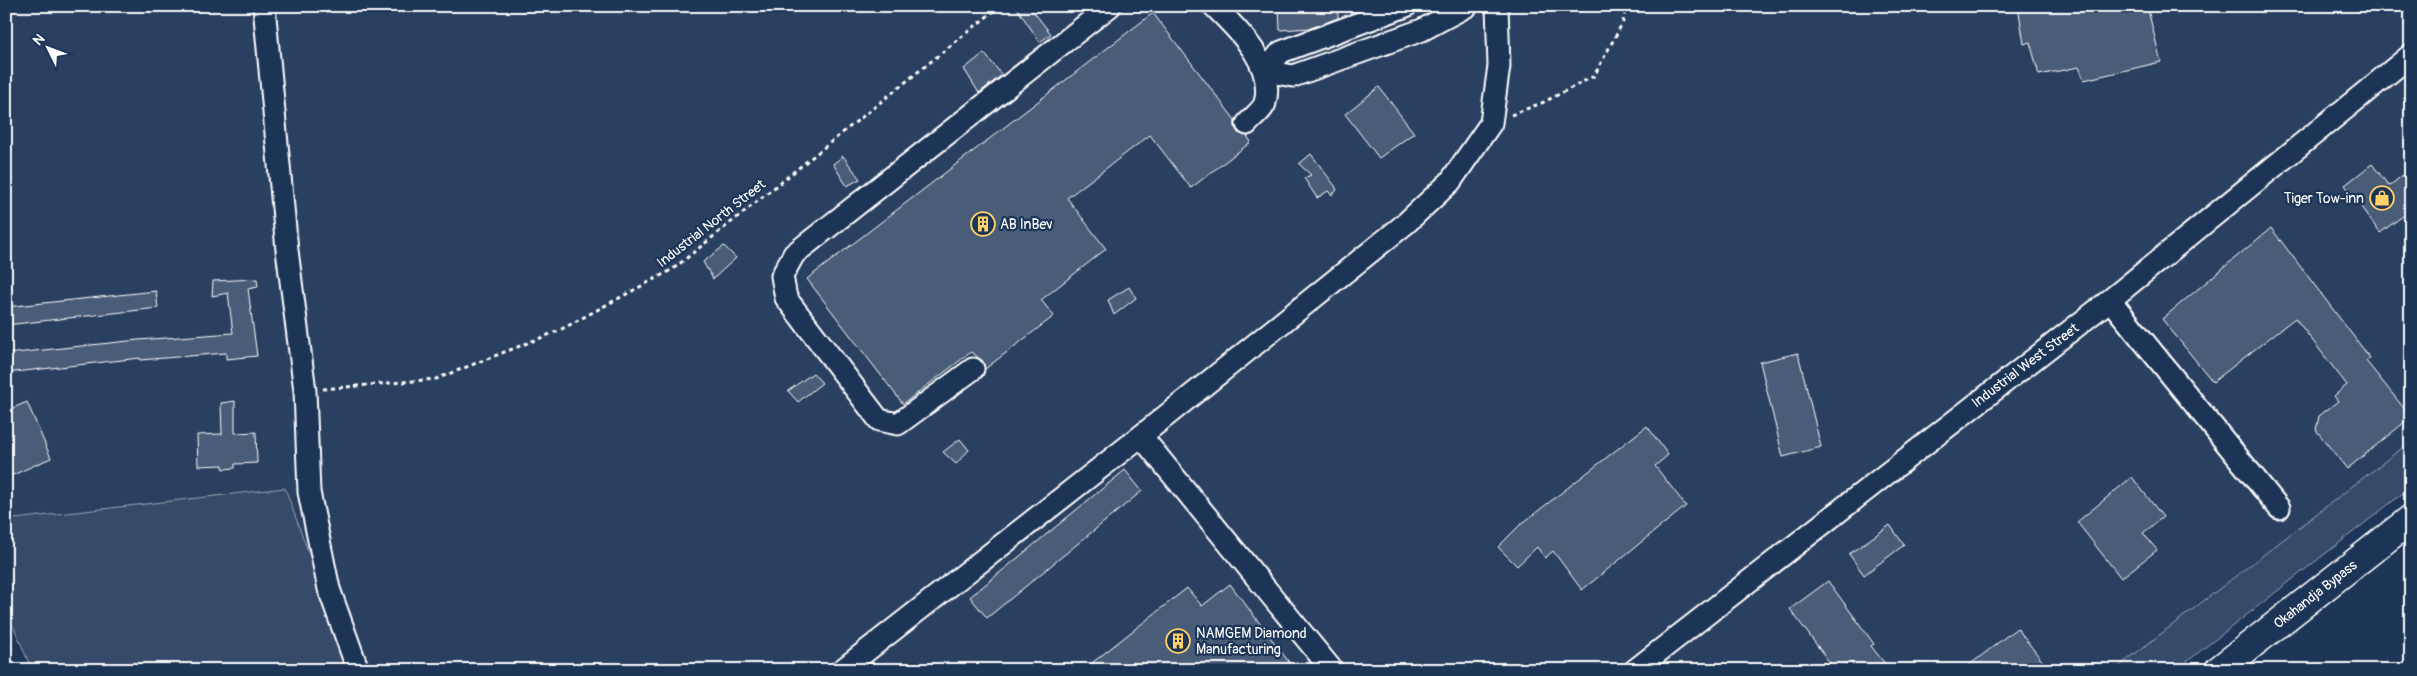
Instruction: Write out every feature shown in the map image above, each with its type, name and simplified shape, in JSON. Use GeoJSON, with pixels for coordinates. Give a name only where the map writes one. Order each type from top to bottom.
{"type":"FeatureCollection","features":[{"type":"Feature","properties":{"kind":"highway","name":"Okahandja Bypass"},"geometry":{"type":"LineString","coordinates":[[2219,670],[2411,519]]}},
{"type":"Feature","properties":{"kind":"street"},"geometry":{"type":"LineString","coordinates":[[264,6],[287,250],[305,391],[309,492],[329,589],[358,670]]}},
{"type":"Feature","properties":{"kind":"street"},"geometry":{"type":"LineString","coordinates":[[973,369],[898,424],[879,420],[786,298],[782,276],[794,254],[1110,6]]}},
{"type":"Feature","properties":{"kind":"street"},"geometry":{"type":"LineString","coordinates":[[1214,6],[1240,32],[1265,71],[1265,104],[1247,124]]}},
{"type":"Feature","properties":{"kind":"street"},"geometry":{"type":"LineString","coordinates":[[1265,71],[1281,52],[1406,6]]}},
{"type":"Feature","properties":{"kind":"street"},"geometry":{"type":"LineString","coordinates":[[1265,71],[1293,76],[1422,30],[1467,6]]}},
{"type":"Feature","properties":{"kind":"street"},"geometry":{"type":"LineString","coordinates":[[842,670],[1141,436],[1405,224],[1450,182],[1491,123],[1499,66],[1497,6]]}},
{"type":"Feature","properties":{"kind":"street","name":"Industrial West Street"},"geometry":{"type":"LineString","coordinates":[[1634,670],[2110,300],[2411,55]]}},
{"type":"Feature","properties":{"kind":"street"},"geometry":{"type":"LineString","coordinates":[[2110,300],[2279,508]]}},
{"type":"Feature","properties":{"kind":"street"},"geometry":{"type":"LineString","coordinates":[[1141,436],[1332,670]]}},
{"type":"Feature","properties":{"kind":"path","name":"Industrial North Street"},"geometry":{"type":"LineString","coordinates":[[305,391],[436,379],[558,331],[673,269],[1000,6]]}},
{"type":"Feature","properties":{"kind":"path"},"geometry":{"type":"LineString","coordinates":[[1491,123],[1544,102],[1594,76],[1623,22],[1626,6]]}},
{"type":"Feature","properties":{"kind":"shaded area"},"geometry":{"type":"Polygon","coordinates":[[[6,6],[2411,6],[2411,441],[2114,670],[351,670],[285,488],[6,520],[6,6]]]}},
{"type":"Feature","properties":{"kind":"shaded area"},"geometry":{"type":"Polygon","coordinates":[[[2411,441],[2411,487],[2176,670],[2114,670],[2411,441]]]}},
{"type":"Feature","properties":{"kind":"shaded area"},"geometry":{"type":"Polygon","coordinates":[[[285,488],[351,670],[32,670],[6,609],[6,520],[285,488]]]}},
{"type":"Feature","properties":{"kind":"building"},"geometry":{"type":"Polygon","coordinates":[[[1029,6],[1051,34],[1040,42],[1016,7],[1029,6]]]}},
{"type":"Feature","properties":{"kind":"building"},"geometry":{"type":"Polygon","coordinates":[[[1279,6],[1338,6],[1338,18],[1311,28],[1280,30],[1279,6]]]}},
{"type":"Feature","properties":{"kind":"building"},"geometry":{"type":"Polygon","coordinates":[[[2018,6],[2147,6],[2161,62],[2084,80],[2079,67],[2039,75],[2030,42],[2024,44],[2018,6]]]}},
{"type":"Feature","properties":{"kind":"building","name":"AB InBev"},"geometry":{"type":"Polygon","coordinates":[[[1153,13],[1235,120],[1235,127],[1238,133],[1247,136],[1251,142],[1191,188],[1150,135],[1067,198],[1106,249],[1041,300],[1054,316],[985,369],[983,361],[971,352],[903,404],[807,279],[1153,13]]]}},
{"type":"Feature","properties":{"kind":"building"},"geometry":{"type":"Polygon","coordinates":[[[984,53],[1002,75],[979,93],[964,69],[984,53]]]}},
{"type":"Feature","properties":{"kind":"building"},"geometry":{"type":"Polygon","coordinates":[[[1379,87],[1414,133],[1379,158],[1345,114],[1379,87]]]}},
{"type":"Feature","properties":{"kind":"building"},"geometry":{"type":"Polygon","coordinates":[[[1311,154],[1335,186],[1337,190],[1332,195],[1328,191],[1317,198],[1304,178],[1311,175],[1299,164],[1311,154]]]}},
{"type":"Feature","properties":{"kind":"building"},"geometry":{"type":"Polygon","coordinates":[[[843,156],[860,179],[847,186],[833,164],[843,156]]]}},
{"type":"Feature","properties":{"kind":"building","name":"Tiger Tow-inn"},"geometry":{"type":"Polygon","coordinates":[[[2372,164],[2389,186],[2403,175],[2411,185],[2411,210],[2380,233],[2345,185],[2372,164]]]}},
{"type":"Feature","properties":{"kind":"building"},"geometry":{"type":"Polygon","coordinates":[[[2271,228],[2370,358],[2366,361],[2411,417],[2347,469],[2316,430],[2319,416],[2338,401],[2334,396],[2347,385],[2295,318],[2213,382],[2162,319],[2271,228]]]}},
{"type":"Feature","properties":{"kind":"building"},"geometry":{"type":"Polygon","coordinates":[[[724,246],[736,258],[713,279],[703,262],[724,246]]]}},
{"type":"Feature","properties":{"kind":"building"},"geometry":{"type":"Polygon","coordinates":[[[257,279],[258,287],[248,289],[257,356],[226,359],[226,353],[140,360],[140,358],[6,373],[6,354],[138,340],[233,333],[228,293],[212,296],[213,281],[257,279]]]}},
{"type":"Feature","properties":{"kind":"building"},"geometry":{"type":"Polygon","coordinates":[[[1129,287],[1136,298],[1114,315],[1108,300],[1129,287]]]}},
{"type":"Feature","properties":{"kind":"building"},"geometry":{"type":"Polygon","coordinates":[[[156,291],[158,308],[6,325],[6,307],[156,291]]]}},
{"type":"Feature","properties":{"kind":"building"},"geometry":{"type":"Polygon","coordinates":[[[1798,353],[1821,447],[1783,457],[1760,362],[1798,353]]]}},
{"type":"Feature","properties":{"kind":"building"},"geometry":{"type":"Polygon","coordinates":[[[813,373],[822,383],[798,402],[788,391],[813,373]]]}},
{"type":"Feature","properties":{"kind":"building"},"geometry":{"type":"Polygon","coordinates":[[[235,401],[235,433],[256,432],[257,463],[235,464],[235,468],[223,469],[223,465],[198,466],[197,435],[222,434],[221,403],[235,401]]]}},
{"type":"Feature","properties":{"kind":"building"},"geometry":{"type":"Polygon","coordinates":[[[27,402],[51,458],[6,478],[6,411],[27,402]]]}},
{"type":"Feature","properties":{"kind":"building"},"geometry":{"type":"Polygon","coordinates":[[[1647,426],[1668,455],[1655,466],[1686,506],[1582,590],[1553,551],[1545,558],[1537,547],[1517,566],[1498,547],[1520,525],[1647,426]]]}},
{"type":"Feature","properties":{"kind":"building"},"geometry":{"type":"Polygon","coordinates":[[[960,439],[969,450],[956,464],[943,452],[960,439]]]}},
{"type":"Feature","properties":{"kind":"building"},"geometry":{"type":"Polygon","coordinates":[[[1125,470],[1142,491],[987,618],[970,597],[1125,470]]]}},
{"type":"Feature","properties":{"kind":"building"},"geometry":{"type":"Polygon","coordinates":[[[2132,477],[2163,517],[2143,533],[2157,550],[2121,578],[2077,522],[2132,477]]]}},
{"type":"Feature","properties":{"kind":"building"},"geometry":{"type":"Polygon","coordinates":[[[1890,525],[1904,545],[1864,575],[1849,554],[1890,525]]]}},
{"type":"Feature","properties":{"kind":"building"},"geometry":{"type":"Polygon","coordinates":[[[1828,581],[1874,644],[1871,646],[1890,670],[1856,670],[1850,661],[1839,670],[1835,670],[1790,609],[1828,581]]]}},
{"type":"Feature","properties":{"kind":"building","name":"NAMGEM Diamond Manufacturing"},"geometry":{"type":"Polygon","coordinates":[[[1230,584],[1295,670],[1083,670],[1187,588],[1202,606],[1230,584]]]}},
{"type":"Feature","properties":{"kind":"building"},"geometry":{"type":"Polygon","coordinates":[[[2017,628],[2049,670],[1963,670],[2017,628]]]}},
{"type":"Feature","properties":{"kind":"place","name":"Tiger Tow-inn"},"geometry":{"type":"Point","coordinates":[2382,198]}},
{"type":"Feature","properties":{"kind":"place","name":"AB InBev"},"geometry":{"type":"Point","coordinates":[983,224]}},
{"type":"Feature","properties":{"kind":"place","name":"NAMGEM Diamond Manufacturing"},"geometry":{"type":"Point","coordinates":[1178,641]}}]}
